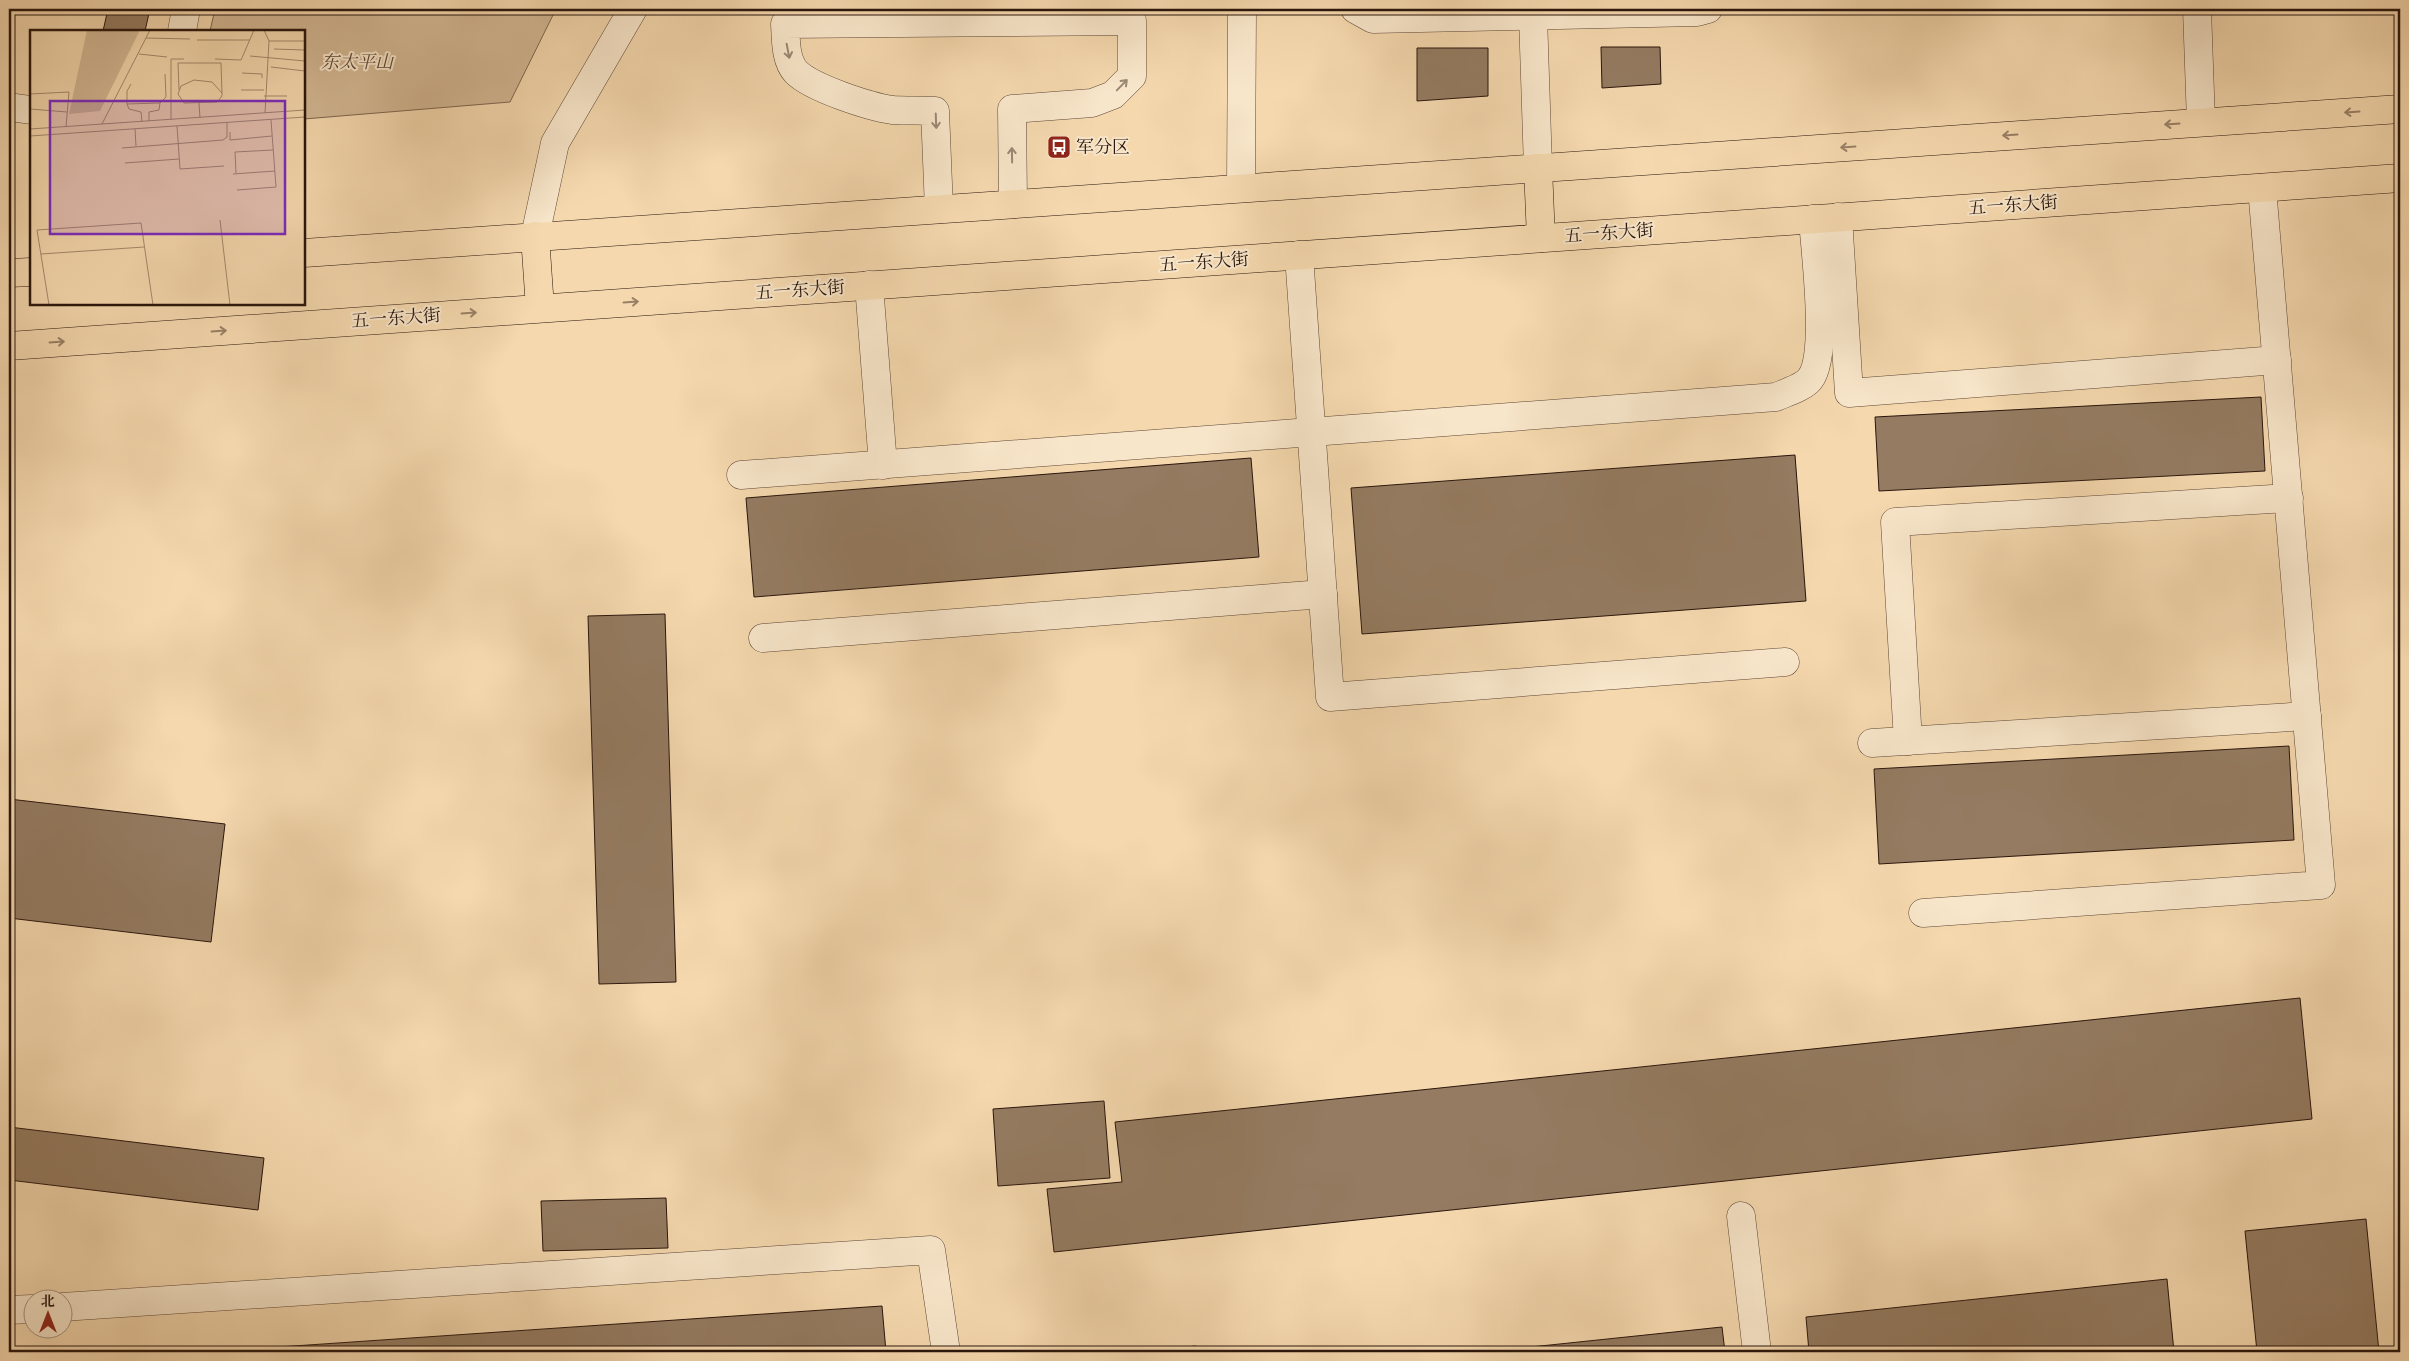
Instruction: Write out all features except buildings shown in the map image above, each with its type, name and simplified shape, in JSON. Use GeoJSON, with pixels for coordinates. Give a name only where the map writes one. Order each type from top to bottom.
{"type":"FeatureCollection","features":[{"type":"Feature","properties":{"kind":"main road"},"geometry":{"type":"LineString","coordinates":[[305,253],[2400,108]]}},
{"type":"Feature","properties":{"kind":"main road"},"geometry":{"type":"LineString","coordinates":[[1538,168],[1541,238]]}},
{"type":"Feature","properties":{"kind":"main road","name":"五一东大街"},"geometry":{"type":"LineString","coordinates":[[9,346],[2400,178]]}},
{"type":"Feature","properties":{"kind":"main road"},"geometry":{"type":"LineString","coordinates":[[535,236],[540,308]]}},
{"type":"Feature","properties":{"kind":"main road"},"geometry":{"type":"LineString","coordinates":[[9,273],[30,272]]}},
{"type":"Feature","properties":{"kind":"street"},"geometry":{"type":"LineString","coordinates":[[182,30],[186,9]]}},
{"type":"Feature","properties":{"kind":"street"},"geometry":{"type":"LineString","coordinates":[[535,236],[555,144],[633,9]]}},
{"type":"Feature","properties":{"kind":"street"},"geometry":{"type":"LineString","coordinates":[[1241,188],[1242,9]]}},
{"type":"Feature","properties":{"kind":"street"},"geometry":{"type":"LineString","coordinates":[[1354,9],[1373,19],[1697,12],[1708,9]]}},
{"type":"Feature","properties":{"kind":"street"},"geometry":{"type":"LineString","coordinates":[[2197,9],[2202,122]]}},
{"type":"Feature","properties":{"kind":"street"},"geometry":{"type":"LineString","coordinates":[[939,209],[935,111],[892,110],[849,98],[811,82],[795,71],[788,54],[785,16],[1138,15],[1132,76],[1112,95],[1092,103],[1012,109],[1013,204]]}},
{"type":"Feature","properties":{"kind":"street"},"geometry":{"type":"LineString","coordinates":[[1533,16],[1538,168]]}},
{"type":"Feature","properties":{"kind":"street"},"geometry":{"type":"LineString","coordinates":[[9,107],[30,110]]}},
{"type":"Feature","properties":{"kind":"street"},"geometry":{"type":"LineString","coordinates":[[1923,913],[2321,885],[2262,188]]}},
{"type":"Feature","properties":{"kind":"street"},"geometry":{"type":"LineString","coordinates":[[1826,218],[1850,393],[2277,360]]}},
{"type":"Feature","properties":{"kind":"street"},"geometry":{"type":"LineString","coordinates":[[741,475],[1776,397],[1809,380],[1817,364],[1826,218]]}},
{"type":"Feature","properties":{"kind":"street"},"geometry":{"type":"LineString","coordinates":[[1299,255],[1330,696],[1785,662]]}},
{"type":"Feature","properties":{"kind":"street"},"geometry":{"type":"LineString","coordinates":[[869,285],[883,464]]}},
{"type":"Feature","properties":{"kind":"street"},"geometry":{"type":"LineString","coordinates":[[1908,741],[1895,522],[2289,498]]}},
{"type":"Feature","properties":{"kind":"street"},"geometry":{"type":"LineString","coordinates":[[763,638],[1323,594]]}},
{"type":"Feature","properties":{"kind":"street"},"geometry":{"type":"LineString","coordinates":[[1872,743],[2307,716]]}},
{"type":"Feature","properties":{"kind":"street"},"geometry":{"type":"LineString","coordinates":[[1741,1216],[1757,1352]]}},
{"type":"Feature","properties":{"kind":"street"},"geometry":{"type":"LineString","coordinates":[[72,1306],[930,1250],[946,1352]]}},
{"type":"Feature","properties":{"kind":"street"},"geometry":{"type":"LineString","coordinates":[[9,1310],[22,1309]]}},
{"type":"Feature","properties":{"kind":"green space","name":"东太平山"},"geometry":{"type":"Polygon","coordinates":[[[215,9],[556,9],[510,102],[305,119],[305,30],[210,30],[215,9]]]}},
{"type":"Feature","properties":{"kind":"place","name":"军分区"},"geometry":{"type":"Point","coordinates":[1059,147]}}]}
